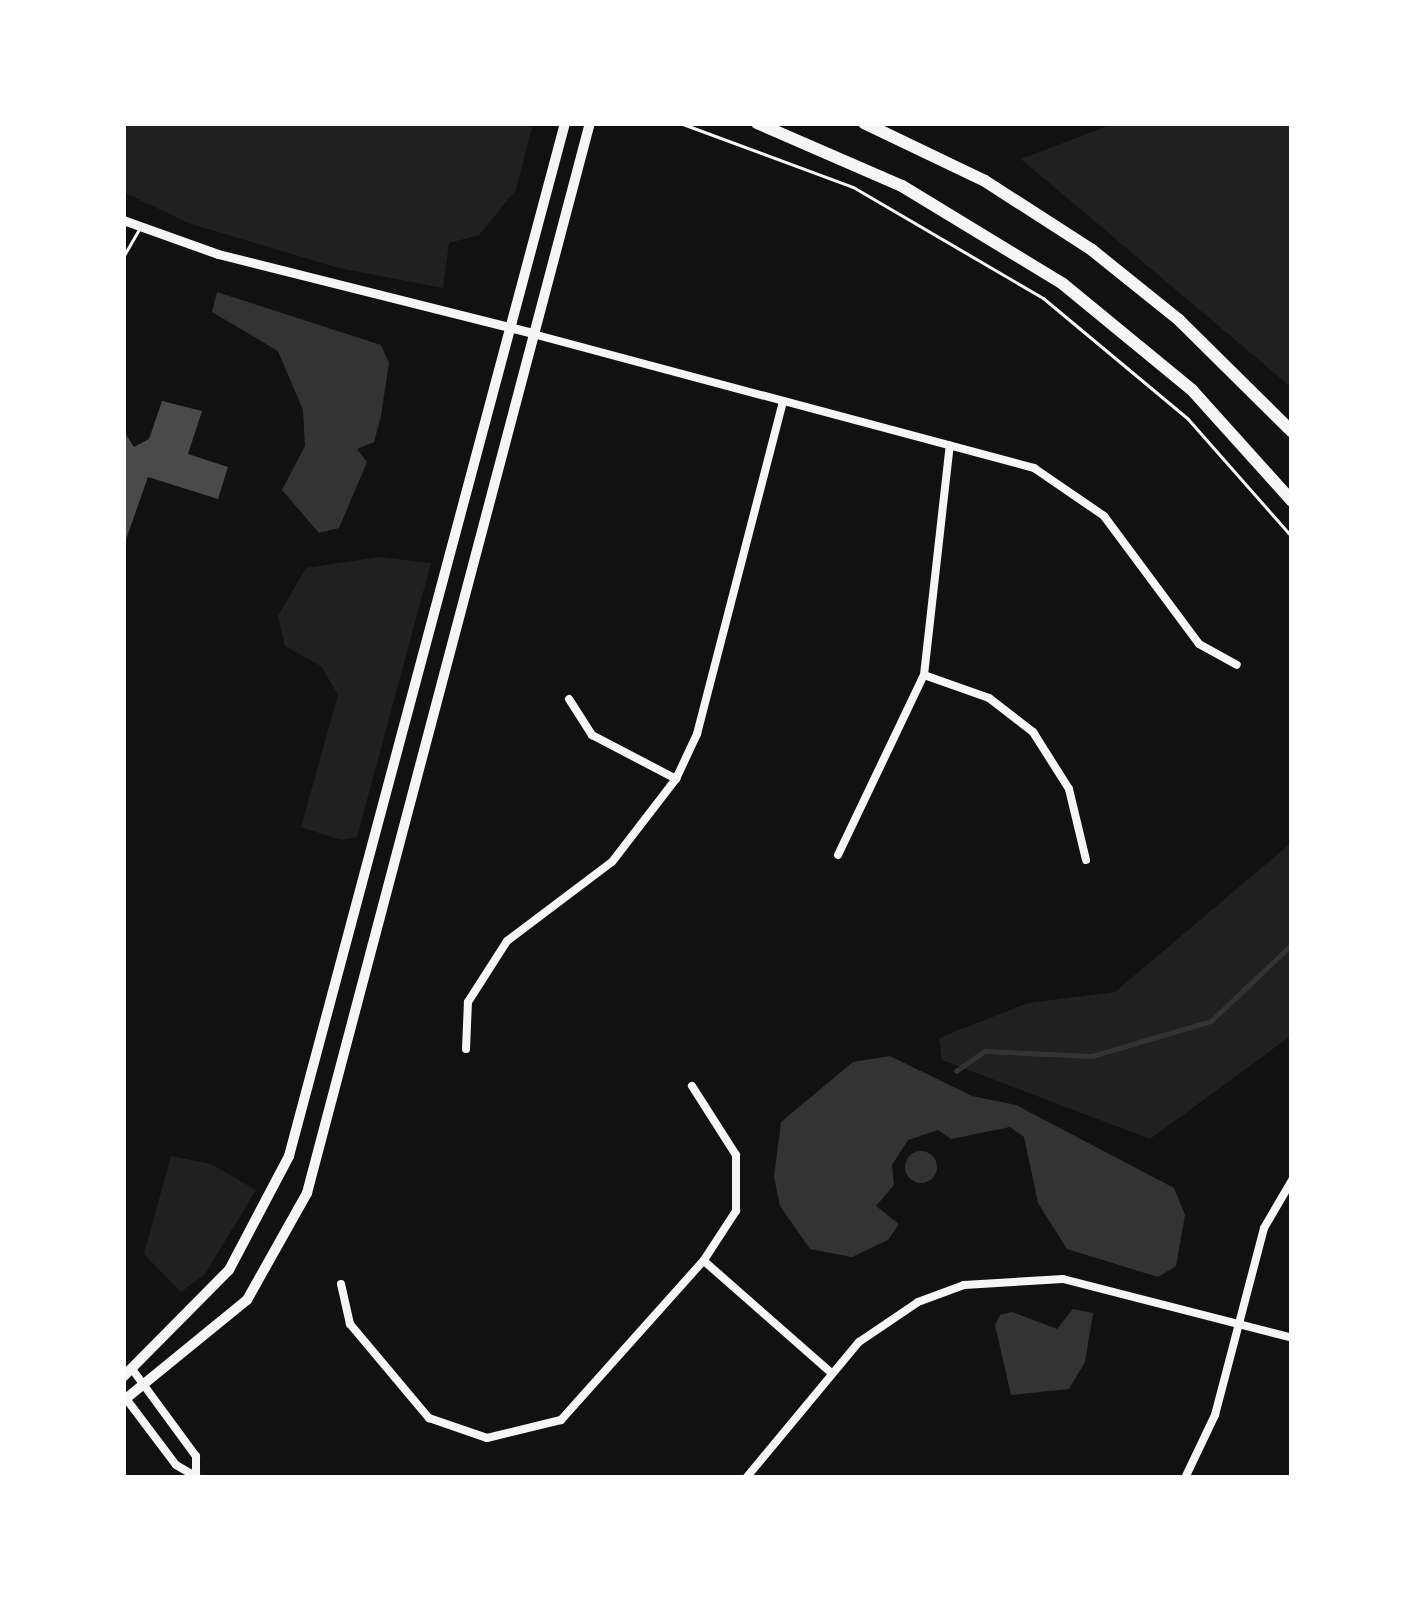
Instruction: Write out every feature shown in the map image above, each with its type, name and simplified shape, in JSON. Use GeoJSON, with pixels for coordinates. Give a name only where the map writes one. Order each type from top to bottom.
{"type":"FeatureCollection","features":[{"type":"Feature","properties":{"kind":"highway"},"geometry":{"type":"LineString","coordinates":[[757,123],[902,186],[1063,284],[1192,390],[1292,501]]}},
{"type":"Feature","properties":{"kind":"highway"},"geometry":{"type":"LineString","coordinates":[[863,123],[970,173],[1092,250],[1179,320],[1292,432]]}},
{"type":"Feature","properties":{"kind":"main road"},"geometry":{"type":"LineString","coordinates":[[128,1373],[229,1270],[289,1156],[565,123]]}},
{"type":"Feature","properties":{"kind":"main road"},"geometry":{"type":"LineString","coordinates":[[124,1398],[247,1300],[302,1209],[590,123]]}},
{"type":"Feature","properties":{"kind":"street"},"geometry":{"type":"LineString","coordinates":[[123,220],[275,269],[1034,468],[1082,496],[1199,644],[1237,665]]}},
{"type":"Feature","properties":{"kind":"street"},"geometry":{"type":"LineString","coordinates":[[466,1048],[468,1002],[497,954],[612,862],[676,779],[697,734],[783,401]]}},
{"type":"Feature","properties":{"kind":"street"},"geometry":{"type":"LineString","coordinates":[[838,855],[924,675],[950,445]]}},
{"type":"Feature","properties":{"kind":"street"},"geometry":{"type":"LineString","coordinates":[[924,675],[988,698],[1033,732],[1069,789],[1087,860]]}},
{"type":"Feature","properties":{"kind":"street"},"geometry":{"type":"LineString","coordinates":[[569,699],[592,735],[676,779]]}},
{"type":"Feature","properties":{"kind":"street"},"geometry":{"type":"LineString","coordinates":[[341,1284],[350,1324],[413,1406],[466,1435],[509,1438],[541,1431],[579,1407],[732,1223],[741,1177],[732,1146],[692,1086]]}},
{"type":"Feature","properties":{"kind":"street"},"geometry":{"type":"LineString","coordinates":[[1185,1478],[1210,1428],[1264,1228],[1292,1180]]}},
{"type":"Feature","properties":{"kind":"street"},"geometry":{"type":"LineString","coordinates":[[704,1260],[829,1371]]}},
{"type":"Feature","properties":{"kind":"street"},"geometry":{"type":"LineString","coordinates":[[746,1478],[829,1371],[897,1314],[1000,1279],[1063,1279],[1292,1338]]}},
{"type":"Feature","properties":{"kind":"street"},"geometry":{"type":"LineString","coordinates":[[128,1373],[145,1385],[196,1456],[197,1476]]}},
{"type":"Feature","properties":{"kind":"street"},"geometry":{"type":"LineString","coordinates":[[124,1398],[176,1465],[197,1476]]}},
{"type":"Feature","properties":{"kind":"lane"},"geometry":{"type":"LineString","coordinates":[[123,257],[140,227]]}},
{"type":"Feature","properties":{"kind":"path"},"geometry":{"type":"LineString","coordinates":[[680,123],[853,187],[1043,298],[1188,419],[1292,537]]}},
{"type":"Feature","properties":{"kind":"shaded area"},"geometry":{"type":"Polygon","coordinates":[[[123,123],[533,123],[516,190],[479,235],[449,243],[443,288],[339,268],[191,224],[123,192],[123,123]]]}},
{"type":"Feature","properties":{"kind":"shaded area"},"geometry":{"type":"Polygon","coordinates":[[[1116,123],[1292,123],[1292,388],[1021,159],[1116,123]]]}},
{"type":"Feature","properties":{"kind":"shaded area"},"geometry":{"type":"Polygon","coordinates":[[[217,292],[381,345],[389,363],[381,416],[374,442],[357,449],[367,462],[339,528],[319,533],[282,490],[305,446],[303,410],[278,351],[212,312],[217,292]]]}},
{"type":"Feature","properties":{"kind":"shaded area"},"geometry":{"type":"Polygon","coordinates":[[[379,557],[431,563],[357,837],[341,840],[301,827],[338,695],[321,666],[285,646],[278,616],[306,568],[379,557]]]}},
{"type":"Feature","properties":{"kind":"shaded area"},"geometry":{"type":"Polygon","coordinates":[[[1292,842],[1292,1035],[1150,1139],[942,1060],[939,1038],[1028,1003],[1115,992],[1292,842]]]}},
{"type":"Feature","properties":{"kind":"shaded area"},"geometry":{"type":"Polygon","coordinates":[[[890,1056],[972,1096],[1016,1105],[1174,1188],[1185,1215],[1176,1266],[1158,1277],[1067,1249],[1038,1203],[1024,1137],[1010,1127],[951,1139],[938,1130],[908,1140],[892,1165],[894,1185],[876,1206],[899,1224],[888,1240],[852,1257],[810,1249],[780,1206],[774,1177],[781,1122],[853,1062],[890,1056]]]}},
{"type":"Feature","properties":{"kind":"shaded area"},"geometry":{"type":"Polygon","coordinates":[[[921,1151],[932,1156],[937,1167],[932,1178],[921,1183],[910,1178],[905,1167],[910,1156],[921,1151]]]}},
{"type":"Feature","properties":{"kind":"shaded area"},"geometry":{"type":"Polygon","coordinates":[[[171,1156],[211,1164],[256,1190],[205,1274],[181,1292],[144,1254],[171,1156]]]}},
{"type":"Feature","properties":{"kind":"shaded area"},"geometry":{"type":"Polygon","coordinates":[[[1073,1309],[1093,1313],[1085,1362],[1069,1389],[1011,1395],[995,1325],[1000,1315],[1012,1312],[1057,1329],[1073,1309]]]}},
{"type":"Feature","properties":{"kind":"building"},"geometry":{"type":"Polygon","coordinates":[[[162,401],[202,411],[188,454],[228,467],[218,499],[148,477],[123,548],[123,430],[134,447],[149,439],[162,401]]]}},
{"type":"Feature","properties":{"kind":"waterway"},"geometry":{"type":"LineString","coordinates":[[956,1071],[985,1051],[1092,1056],[1211,1021],[1292,944]]}}]}
